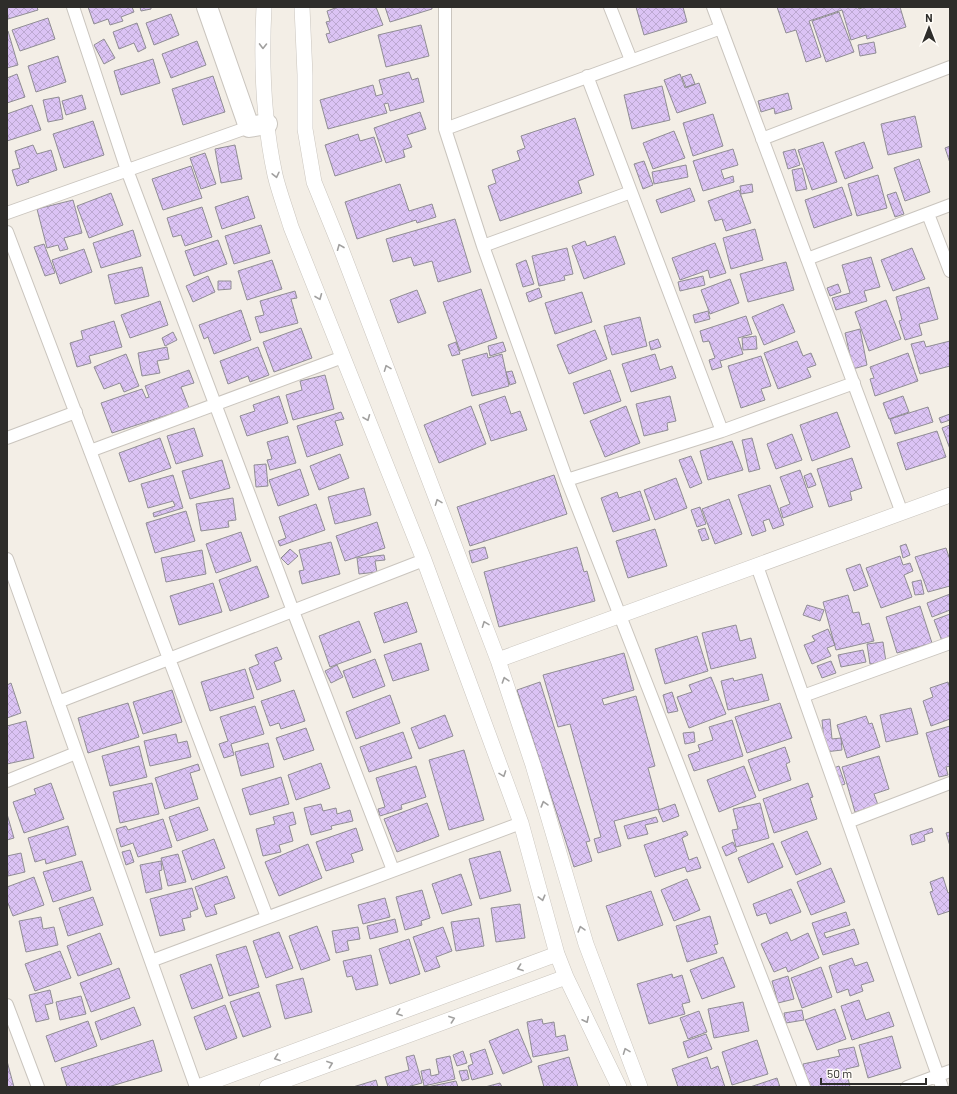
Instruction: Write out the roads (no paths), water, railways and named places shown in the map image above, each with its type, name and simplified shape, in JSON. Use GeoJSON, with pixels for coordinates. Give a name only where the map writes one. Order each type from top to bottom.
{"type":"FeatureCollection","features":[{"type":"Feature","properties":{"kind":"main road"},"geometry":{"type":"LineString","coordinates":[[207,7],[258,126]]}},
{"type":"Feature","properties":{"kind":"street"},"geometry":{"type":"LineString","coordinates":[[73,7],[127,170],[215,406],[393,870]]}},
{"type":"Feature","properties":{"kind":"street"},"geometry":{"type":"LineString","coordinates":[[264,7],[262,72],[258,126],[291,227],[424,560],[521,823],[557,954],[566,978],[619,1087]]}},
{"type":"Feature","properties":{"kind":"street"},"geometry":{"type":"LineString","coordinates":[[302,7],[305,75],[305,129],[314,182],[340,246],[498,660],[533,765],[586,944],[640,1087]]}},
{"type":"Feature","properties":{"kind":"street"},"geometry":{"type":"LineString","coordinates":[[445,7],[445,129],[484,246],[567,480],[804,1087]]}},
{"type":"Feature","properties":{"kind":"street"},"geometry":{"type":"LineString","coordinates":[[610,7],[631,60]]}},
{"type":"Feature","properties":{"kind":"street"},"geometry":{"type":"LineString","coordinates":[[713,7],[902,513]]}},
{"type":"Feature","properties":{"kind":"street"},"geometry":{"type":"LineString","coordinates":[[445,129],[721,28]]}},
{"type":"Feature","properties":{"kind":"street"},"geometry":{"type":"LineString","coordinates":[[762,139],[950,67]]}},
{"type":"Feature","properties":{"kind":"street"},"geometry":{"type":"LineString","coordinates":[[587,76],[722,431]]}},
{"type":"Feature","properties":{"kind":"street"},"geometry":{"type":"LineString","coordinates":[[7,213],[127,170],[258,126]]}},
{"type":"Feature","properties":{"kind":"street"},"geometry":{"type":"LineString","coordinates":[[484,246],[631,192]]}},
{"type":"Feature","properties":{"kind":"street"},"geometry":{"type":"LineString","coordinates":[[807,259],[950,205]]}},
{"type":"Feature","properties":{"kind":"street"},"geometry":{"type":"LineString","coordinates":[[928,214],[950,271]]}},
{"type":"Feature","properties":{"kind":"street"},"geometry":{"type":"LineString","coordinates":[[7,232],[267,917]]}},
{"type":"Feature","properties":{"kind":"street"},"geometry":{"type":"LineString","coordinates":[[90,451],[215,406],[342,357]]}},
{"type":"Feature","properties":{"kind":"street"},"geometry":{"type":"LineString","coordinates":[[567,480],[722,431],[854,383]]}},
{"type":"Feature","properties":{"kind":"street"},"geometry":{"type":"LineString","coordinates":[[7,438],[76,412]]}},
{"type":"Feature","properties":{"kind":"street"},"geometry":{"type":"LineString","coordinates":[[498,660],[620,614],[757,566],[950,495]]}},
{"type":"Feature","properties":{"kind":"street"},"geometry":{"type":"LineString","coordinates":[[7,559],[197,1087],[557,954]]}},
{"type":"Feature","properties":{"kind":"street"},"geometry":{"type":"LineString","coordinates":[[58,702],[424,560]]}},
{"type":"Feature","properties":{"kind":"street"},"geometry":{"type":"LineString","coordinates":[[757,566],[942,1087]]}},
{"type":"Feature","properties":{"kind":"street"},"geometry":{"type":"LineString","coordinates":[[804,696],[950,643]]}},
{"type":"Feature","properties":{"kind":"street"},"geometry":{"type":"LineString","coordinates":[[7,781],[76,753]]}},
{"type":"Feature","properties":{"kind":"street"},"geometry":{"type":"LineString","coordinates":[[848,822],[950,783]]}},
{"type":"Feature","properties":{"kind":"street"},"geometry":{"type":"LineString","coordinates":[[151,961],[521,823]]}},
{"type":"Feature","properties":{"kind":"street"},"geometry":{"type":"LineString","coordinates":[[267,1087],[566,978]]}},
{"type":"Feature","properties":{"kind":"street"},"geometry":{"type":"LineString","coordinates":[[7,1004],[38,1087]]}},
{"type":"Feature","properties":{"kind":"street"},"geometry":{"type":"LineString","coordinates":[[907,1087],[950,1071]]}}]}
